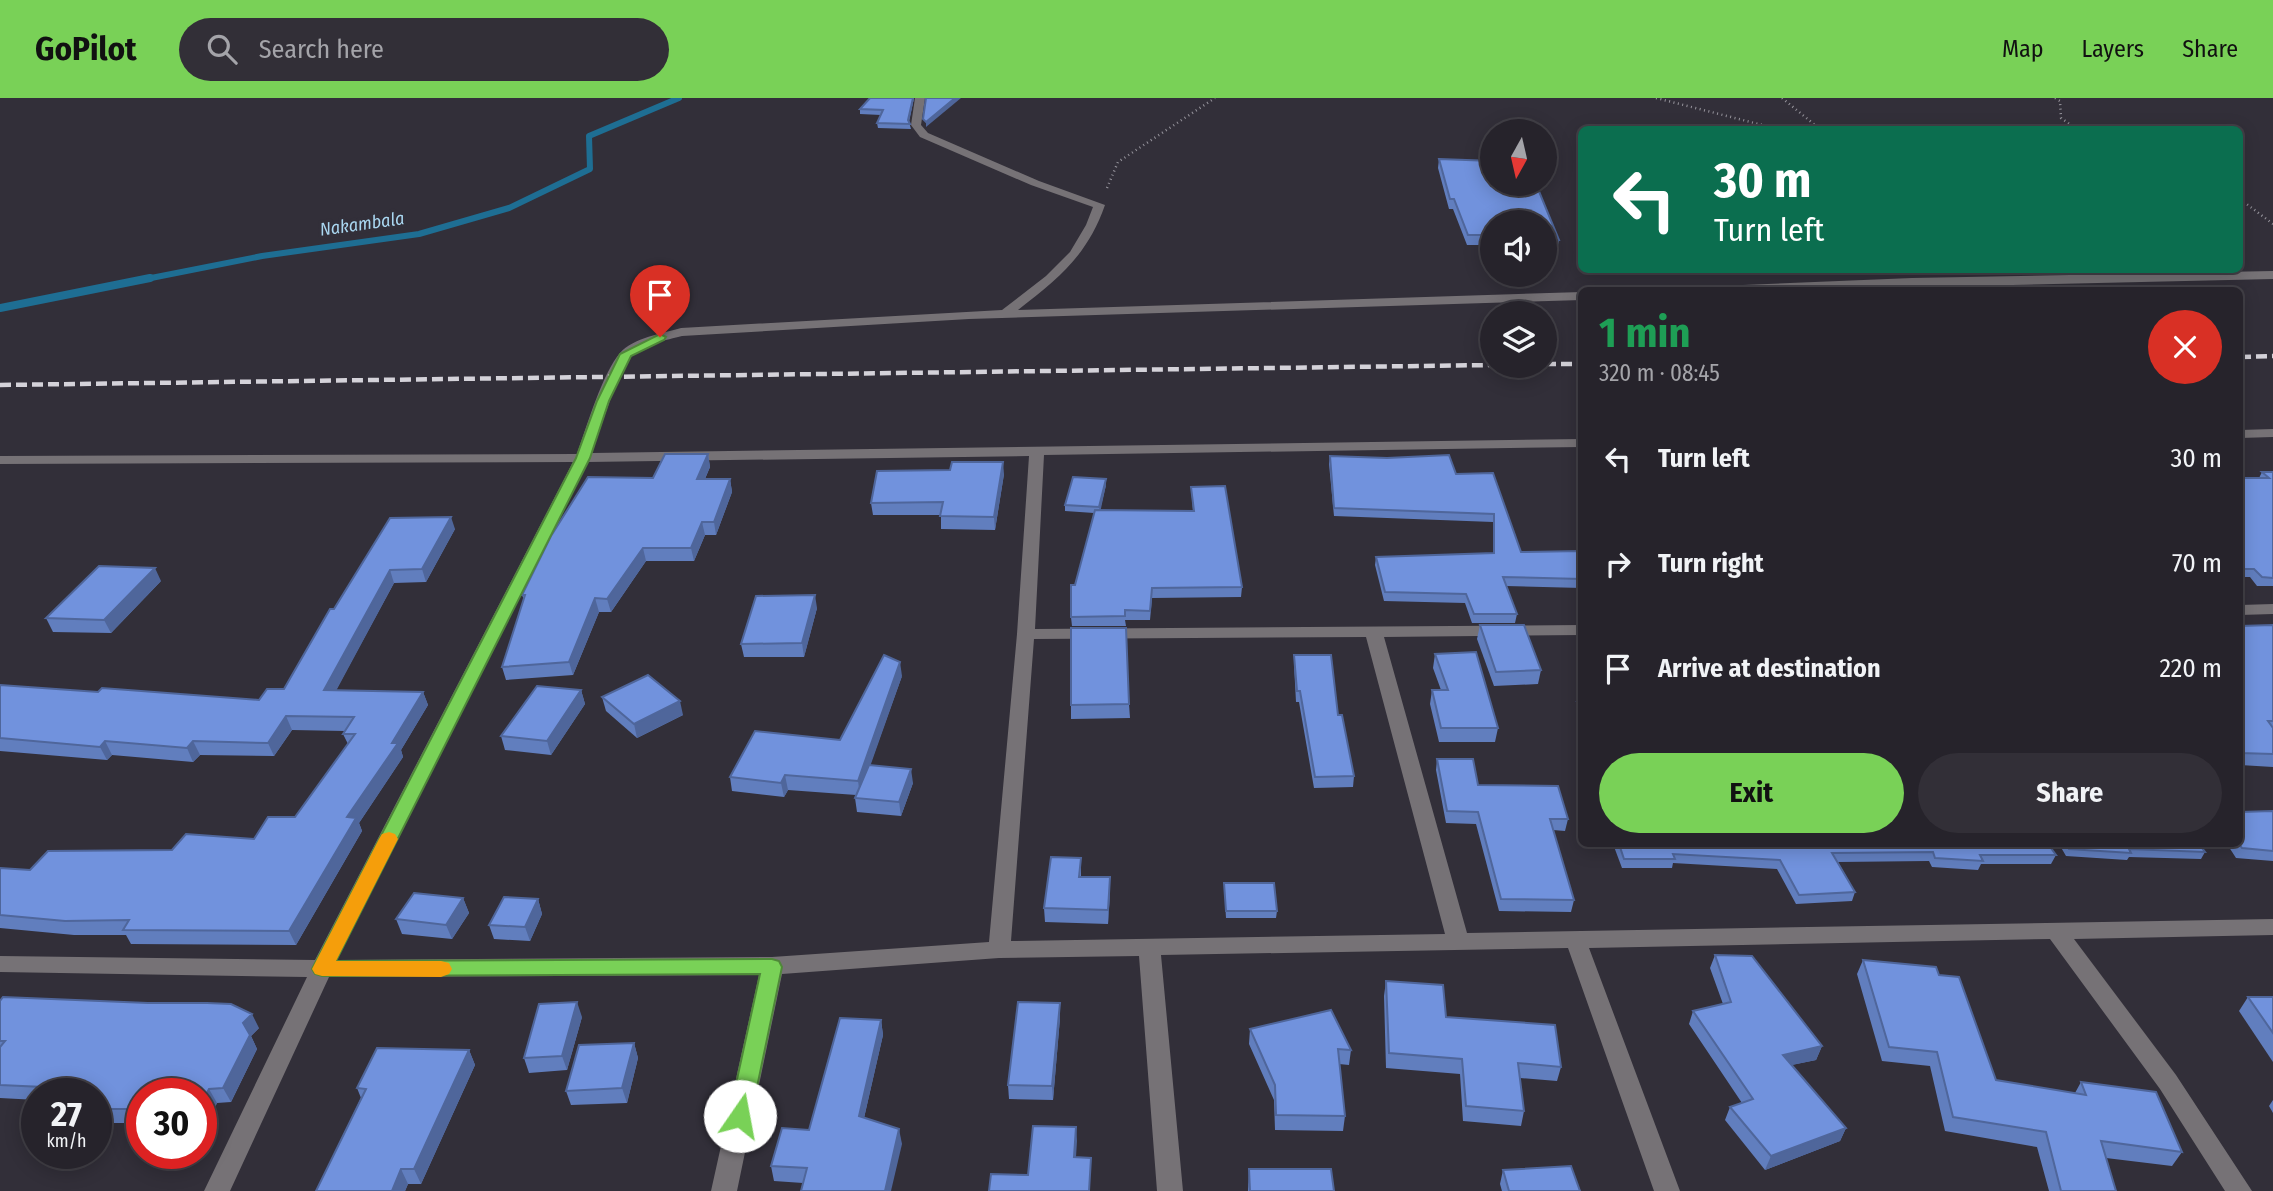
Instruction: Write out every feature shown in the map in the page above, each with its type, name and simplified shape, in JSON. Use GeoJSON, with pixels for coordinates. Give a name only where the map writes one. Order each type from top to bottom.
{"type":"FeatureCollection","features":[{"type":"Feature","properties":{"kind":"street"},"geometry":{"type":"LineString","coordinates":[[920,98],[916,125],[924,135],[1035,183],[1099,205],[1092,230],[1071,261],[1006,313]]}},
{"type":"Feature","properties":{"kind":"street"},"geometry":{"type":"LineString","coordinates":[[1791,287],[2273,275]]}},
{"type":"Feature","properties":{"kind":"street"},"geometry":{"type":"LineString","coordinates":[[216,1191],[322,969],[583,458],[603,401],[626,354],[660,337],[681,332],[1006,313],[1578,296]]}},
{"type":"Feature","properties":{"kind":"street"},"geometry":{"type":"LineString","coordinates":[[2243,434],[2273,433]]}},
{"type":"Feature","properties":{"kind":"street"},"geometry":{"type":"LineString","coordinates":[[0,460],[583,458],[1577,443]]}},
{"type":"Feature","properties":{"kind":"street"},"geometry":{"type":"LineString","coordinates":[[999,950],[1026,634],[1037,450]]}},
{"type":"Feature","properties":{"kind":"street"},"geometry":{"type":"LineString","coordinates":[[2243,610],[2273,609]]}},
{"type":"Feature","properties":{"kind":"street"},"geometry":{"type":"LineString","coordinates":[[1026,634],[1578,630]]}},
{"type":"Feature","properties":{"kind":"street"},"geometry":{"type":"LineString","coordinates":[[1374,633],[1458,942]]}},
{"type":"Feature","properties":{"kind":"street"},"geometry":{"type":"LineString","coordinates":[[0,964],[322,969],[772,967],[999,950],[2057,933],[2273,927]]}},
{"type":"Feature","properties":{"kind":"street"},"geometry":{"type":"LineString","coordinates":[[2057,933],[2168,1082],[2239,1191]]}},
{"type":"Feature","properties":{"kind":"street"},"geometry":{"type":"LineString","coordinates":[[1576,941],[1667,1191]]}},
{"type":"Feature","properties":{"kind":"street"},"geometry":{"type":"LineString","coordinates":[[1149,949],[1170,1191]]}},
{"type":"Feature","properties":{"kind":"street"},"geometry":{"type":"LineString","coordinates":[[724,1191],[772,967]]}},
{"type":"Feature","properties":{"kind":"path"},"geometry":{"type":"LineString","coordinates":[[1099,205],[1118,162],[1215,98]]}},
{"type":"Feature","properties":{"kind":"path"},"geometry":{"type":"LineString","coordinates":[[1656,98],[1766,126]]}},
{"type":"Feature","properties":{"kind":"path"},"geometry":{"type":"LineString","coordinates":[[1782,98],[1816,126]]}},
{"type":"Feature","properties":{"kind":"path"},"geometry":{"type":"LineString","coordinates":[[2055,98],[2060,101],[2061,118],[2072,126]]}},
{"type":"Feature","properties":{"kind":"path"},"geometry":{"type":"LineString","coordinates":[[2243,201],[2273,224]]}},
{"type":"Feature","properties":{"kind":"building"},"geometry":{"type":"Polygon","coordinates":[[[870,98],[913,98],[908,120],[910,124],[877,123],[883,110],[860,109],[870,98]]]}},
{"type":"Feature","properties":{"kind":"building"},"geometry":{"type":"Polygon","coordinates":[[[926,98],[955,98],[926,122],[923,119],[926,98]]]}},
{"type":"Feature","properties":{"kind":"building"},"geometry":{"type":"Polygon","coordinates":[[[1439,159],[1480,161],[1480,196],[1541,196],[1547,210],[1480,210],[1480,235],[1468,235],[1454,199],[1450,199],[1439,159]]]}},
{"type":"Feature","properties":{"kind":"building"},"geometry":{"type":"Polygon","coordinates":[[[665,454],[708,454],[697,479],[730,479],[714,522],[702,522],[691,548],[643,548],[607,599],[595,598],[569,662],[502,667],[525,595],[522,595],[551,536],[588,477],[653,478],[665,454]]]}},
{"type":"Feature","properties":{"kind":"building"},"geometry":{"type":"Polygon","coordinates":[[[1449,455],[1456,474],[1493,473],[1521,552],[1578,551],[1578,579],[1503,577],[1517,614],[1474,614],[1466,594],[1385,592],[1376,557],[1494,553],[1494,514],[1334,508],[1330,456],[1387,458],[1449,455]]]}},
{"type":"Feature","properties":{"kind":"building"},"geometry":{"type":"Polygon","coordinates":[[[952,462],[1003,462],[994,517],[940,516],[943,502],[871,503],[877,471],[950,470],[952,462]]]}},
{"type":"Feature","properties":{"kind":"building"},"geometry":{"type":"Polygon","coordinates":[[[2262,472],[2273,472],[2273,578],[2262,577],[2254,569],[2243,569],[2243,478],[2269,478],[2262,472]]]}},
{"type":"Feature","properties":{"kind":"building"},"geometry":{"type":"Polygon","coordinates":[[[1073,477],[1106,479],[1099,507],[1065,505],[1073,477]]]}},
{"type":"Feature","properties":{"kind":"building"},"geometry":{"type":"Polygon","coordinates":[[[1225,486],[1242,587],[1152,588],[1150,611],[1125,610],[1125,616],[1071,617],[1071,585],[1075,585],[1095,510],[1194,511],[1191,487],[1225,486]]]}},
{"type":"Feature","properties":{"kind":"building"},"geometry":{"type":"Polygon","coordinates":[[[451,517],[422,569],[390,570],[324,690],[423,692],[392,743],[398,743],[347,817],[356,818],[289,931],[123,930],[129,920],[65,921],[0,915],[0,868],[30,870],[48,851],[172,850],[186,834],[254,839],[268,817],[295,817],[355,734],[343,734],[354,717],[286,716],[268,743],[193,741],[187,748],[105,741],[100,747],[0,738],[0,685],[98,692],[102,688],[259,700],[267,689],[284,689],[330,609],[334,609],[390,518],[451,517]]]}},
{"type":"Feature","properties":{"kind":"building"},"geometry":{"type":"Polygon","coordinates":[[[99,566],[155,568],[104,620],[46,618],[99,566]]]}},
{"type":"Feature","properties":{"kind":"building"},"geometry":{"type":"Polygon","coordinates":[[[815,595],[802,643],[741,644],[756,596],[815,595]]]}},
{"type":"Feature","properties":{"kind":"building"},"geometry":{"type":"Polygon","coordinates":[[[1480,625],[1524,625],[1541,670],[1496,672],[1480,625]]]}},
{"type":"Feature","properties":{"kind":"building"},"geometry":{"type":"Polygon","coordinates":[[[2273,625],[2273,721],[2268,721],[2273,728],[2273,754],[2243,753],[2243,626],[2273,625]]]}},
{"type":"Feature","properties":{"kind":"building"},"geometry":{"type":"Polygon","coordinates":[[[1071,628],[1126,628],[1129,704],[1071,705],[1071,628]]]}},
{"type":"Feature","properties":{"kind":"building"},"geometry":{"type":"Polygon","coordinates":[[[1476,652],[1498,728],[1441,728],[1432,690],[1448,690],[1435,654],[1476,652]]]}},
{"type":"Feature","properties":{"kind":"building"},"geometry":{"type":"Polygon","coordinates":[[[884,655],[900,662],[858,781],[785,775],[781,783],[730,777],[755,731],[840,740],[884,655]]]}},
{"type":"Feature","properties":{"kind":"building"},"geometry":{"type":"Polygon","coordinates":[[[1294,655],[1331,655],[1338,715],[1342,715],[1354,776],[1315,777],[1300,691],[1297,691],[1294,655]]]}},
{"type":"Feature","properties":{"kind":"building"},"geometry":{"type":"Polygon","coordinates":[[[648,675],[680,701],[634,724],[602,697],[648,675]]]}},
{"type":"Feature","properties":{"kind":"building"},"geometry":{"type":"Polygon","coordinates":[[[537,686],[581,690],[547,741],[501,736],[537,686]]]}},
{"type":"Feature","properties":{"kind":"building"},"geometry":{"type":"Polygon","coordinates":[[[1437,759],[1473,759],[1478,785],[1558,786],[1568,819],[1550,819],[1574,900],[1501,899],[1478,812],[1447,811],[1437,759]]]}},
{"type":"Feature","properties":{"kind":"building"},"geometry":{"type":"Polygon","coordinates":[[[869,765],[911,769],[899,802],[855,798],[869,765]]]}},
{"type":"Feature","properties":{"kind":"building"},"geometry":{"type":"Polygon","coordinates":[[[2273,811],[2273,851],[2242,848],[2243,812],[2273,811]]]}},
{"type":"Feature","properties":{"kind":"building"},"geometry":{"type":"Polygon","coordinates":[[[1620,847],[2050,847],[2056,855],[1980,855],[1983,861],[1935,858],[1933,852],[1832,853],[1855,892],[1799,895],[1780,860],[1673,854],[1675,859],[1624,859],[1620,847]]]}},
{"type":"Feature","properties":{"kind":"building"},"geometry":{"type":"Polygon","coordinates":[[[2068,847],[2201,847],[2205,852],[2129,849],[2131,853],[2068,847]]]}},
{"type":"Feature","properties":{"kind":"building"},"geometry":{"type":"Polygon","coordinates":[[[1051,857],[1081,858],[1079,877],[1110,877],[1108,910],[1044,908],[1051,857]]]}},
{"type":"Feature","properties":{"kind":"building"},"geometry":{"type":"Polygon","coordinates":[[[1224,883],[1274,883],[1277,911],[1226,911],[1224,883]]]}},
{"type":"Feature","properties":{"kind":"building"},"geometry":{"type":"Polygon","coordinates":[[[414,893],[463,898],[446,925],[396,919],[414,893]]]}},
{"type":"Feature","properties":{"kind":"building"},"geometry":{"type":"Polygon","coordinates":[[[504,897],[538,899],[525,927],[489,925],[504,897]]]}},
{"type":"Feature","properties":{"kind":"building"},"geometry":{"type":"Polygon","coordinates":[[[1715,955],[1752,956],[1822,1046],[1783,1055],[1846,1128],[1771,1156],[1730,1107],[1753,1099],[1693,1011],[1731,1002],[1715,955]]]}},
{"type":"Feature","properties":{"kind":"building"},"geometry":{"type":"Polygon","coordinates":[[[1863,960],[1936,967],[1939,975],[1959,977],[1996,1080],[2086,1095],[2081,1082],[2156,1092],[2182,1152],[2101,1141],[2116,1191],[2061,1191],[2046,1132],[1953,1117],[1937,1052],[1889,1047],[1863,960]]]}},
{"type":"Feature","properties":{"kind":"building"},"geometry":{"type":"Polygon","coordinates":[[[1386,981],[1443,985],[1446,1017],[1555,1025],[1561,1067],[1518,1063],[1524,1111],[1466,1106],[1462,1059],[1389,1053],[1386,981]]]}},
{"type":"Feature","properties":{"kind":"building"},"geometry":{"type":"Polygon","coordinates":[[[3,997],[231,1004],[252,1014],[243,1023],[250,1035],[223,1088],[217,1088],[217,1078],[126,1078],[126,1109],[112,1109],[112,1078],[21,1078],[21,1086],[0,1085],[0,1047],[5,1041],[0,1041],[0,1001],[3,997]]]}},
{"type":"Feature","properties":{"kind":"building"},"geometry":{"type":"Polygon","coordinates":[[[2248,997],[2273,997],[2273,1033],[2248,997]]]}},
{"type":"Feature","properties":{"kind":"building"},"geometry":{"type":"Polygon","coordinates":[[[577,1002],[562,1056],[524,1058],[539,1004],[577,1002]]]}},
{"type":"Feature","properties":{"kind":"building"},"geometry":{"type":"Polygon","coordinates":[[[1018,1002],[1060,1003],[1052,1086],[1008,1085],[1018,1002]]]}},
{"type":"Feature","properties":{"kind":"building"},"geometry":{"type":"Polygon","coordinates":[[[1331,1010],[1351,1050],[1338,1049],[1345,1116],[1276,1115],[1275,1085],[1250,1029],[1331,1010]]]}},
{"type":"Feature","properties":{"kind":"building"},"geometry":{"type":"Polygon","coordinates":[[[840,1018],[881,1020],[859,1116],[899,1129],[885,1191],[801,1191],[807,1168],[771,1166],[782,1128],[809,1130],[840,1018]]]}},
{"type":"Feature","properties":{"kind":"building"},"geometry":{"type":"Polygon","coordinates":[[[634,1043],[622,1088],[566,1091],[579,1045],[634,1043]]]}},
{"type":"Feature","properties":{"kind":"building"},"geometry":{"type":"Polygon","coordinates":[[[377,1048],[469,1050],[414,1169],[401,1169],[392,1191],[316,1191],[366,1089],[357,1088],[377,1048]]]}},
{"type":"Feature","properties":{"kind":"building"},"geometry":{"type":"Polygon","coordinates":[[[1033,1126],[1076,1127],[1074,1157],[1091,1158],[1089,1191],[989,1191],[991,1174],[1028,1175],[1033,1126]]]}},
{"type":"Feature","properties":{"kind":"building"},"geometry":{"type":"Polygon","coordinates":[[[1571,1166],[1580,1191],[1509,1191],[1503,1170],[1571,1166]]]}},
{"type":"Feature","properties":{"kind":"building"},"geometry":{"type":"Polygon","coordinates":[[[1249,1169],[1331,1169],[1334,1191],[1250,1191],[1249,1169]]]}},
{"type":"Feature","properties":{"kind":"waterway","name":"Nakambala"},"geometry":{"type":"LineString","coordinates":[[141,280],[262,256],[419,234],[509,208],[590,169],[589,136],[679,98]]}},
{"type":"Feature","properties":{"kind":"waterway","name":"Nakambala"},"geometry":{"type":"LineString","coordinates":[[0,308],[150,278]]}},
{"type":"Feature","properties":{"kind":"railway"},"geometry":{"type":"LineString","coordinates":[[2243,357],[2273,356]]}},
{"type":"Feature","properties":{"kind":"railway"},"geometry":{"type":"LineString","coordinates":[[1557,364],[1578,364]]}},
{"type":"Feature","properties":{"kind":"railway"},"geometry":{"type":"LineString","coordinates":[[0,385],[1480,365]]}},
{"type":"Feature","properties":{"kind":"slow traffic"},"geometry":{"type":"LineString","coordinates":[[389,839],[322,969],[441,969]]}},
{"type":"Feature","properties":{"kind":"route"},"geometry":{"type":"LineString","coordinates":[[660,337],[626,354],[603,401],[583,458],[322,969],[772,967],[740,1116]]}}]}
